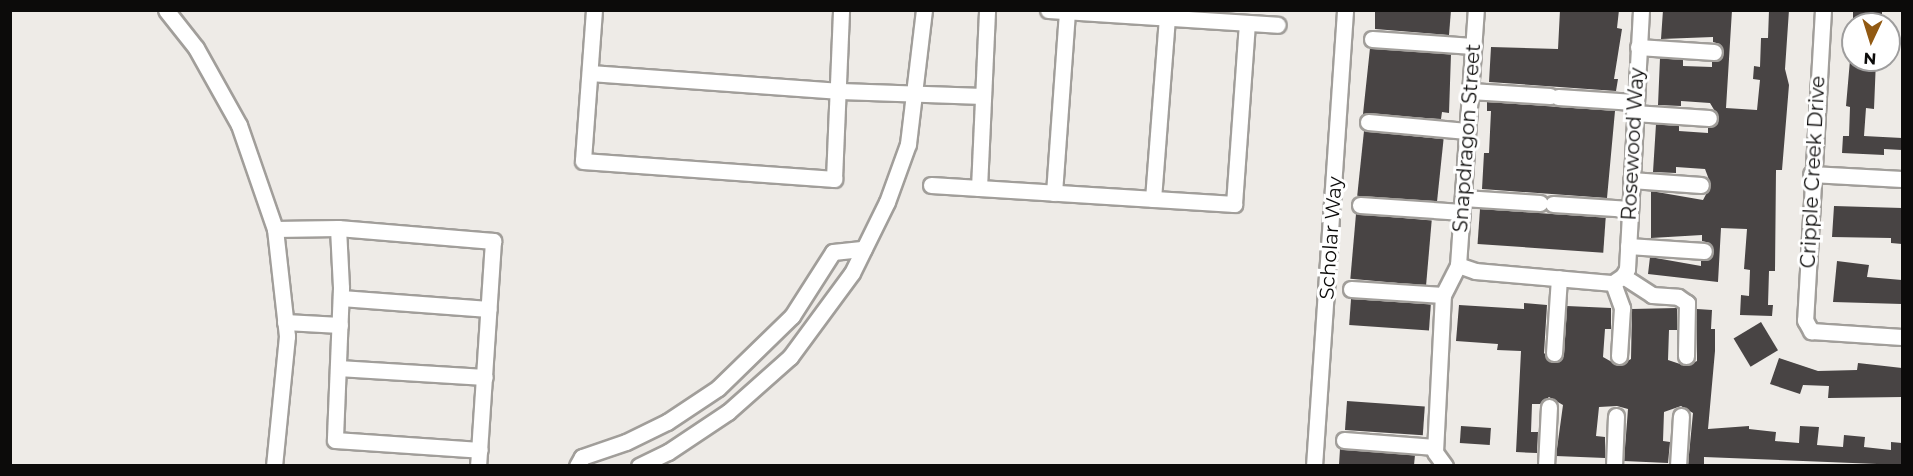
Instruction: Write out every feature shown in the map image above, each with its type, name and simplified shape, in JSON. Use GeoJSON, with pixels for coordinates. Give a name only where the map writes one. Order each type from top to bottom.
{"type":"FeatureCollection","features":[{"type":"Feature","properties":{"kind":"street"},"geometry":{"type":"LineString","coordinates":[[166,10],[196,48],[239,125],[275,229],[285,322],[274,465]]}},
{"type":"Feature","properties":{"kind":"street"},"geometry":{"type":"LineString","coordinates":[[594,10],[583,161],[834,179],[840,91],[841,10]]}},
{"type":"Feature","properties":{"kind":"street"},"geometry":{"type":"LineString","coordinates":[[639,465],[668,452],[728,412],[790,357],[828,310],[864,249],[887,202],[908,144],[917,94],[924,10]]}},
{"type":"Feature","properties":{"kind":"street"},"geometry":{"type":"LineString","coordinates":[[979,188],[987,10]]}},
{"type":"Feature","properties":{"kind":"street"},"geometry":{"type":"LineString","coordinates":[[1048,10],[1278,25]]}},
{"type":"Feature","properties":{"kind":"street","name":"Scholar Way"},"geometry":{"type":"LineString","coordinates":[[1314,465],[1345,10]]}},
{"type":"Feature","properties":{"kind":"street","name":"Snapdragon Street"},"geometry":{"type":"LineString","coordinates":[[1458,265],[1476,10]]}},
{"type":"Feature","properties":{"kind":"street","name":"Rosewood Way"},"geometry":{"type":"LineString","coordinates":[[1618,279],[1627,269],[1641,10]]}},
{"type":"Feature","properties":{"kind":"street","name":"Cripple Creek Drive"},"geometry":{"type":"LineString","coordinates":[[1823,10],[1811,174],[1805,320],[1811,331],[1902,337]]}},
{"type":"Feature","properties":{"kind":"street"},"geometry":{"type":"LineString","coordinates":[[1054,193],[1067,12]]}},
{"type":"Feature","properties":{"kind":"street"},"geometry":{"type":"LineString","coordinates":[[1153,199],[1167,18]]}},
{"type":"Feature","properties":{"kind":"street"},"geometry":{"type":"LineString","coordinates":[[932,185],[1234,204],[1246,23]]}},
{"type":"Feature","properties":{"kind":"street"},"geometry":{"type":"LineString","coordinates":[[1372,39],[1473,46]]}},
{"type":"Feature","properties":{"kind":"street"},"geometry":{"type":"LineString","coordinates":[[1638,47],[1714,52]]}},
{"type":"Feature","properties":{"kind":"street"},"geometry":{"type":"LineString","coordinates":[[590,73],[840,91],[983,96]]}},
{"type":"Feature","properties":{"kind":"street"},"geometry":{"type":"LineString","coordinates":[[1470,91],[1554,97],[1709,118]]}},
{"type":"Feature","properties":{"kind":"street"},"geometry":{"type":"LineString","coordinates":[[1368,123],[1467,130]]}},
{"type":"Feature","properties":{"kind":"street"},"geometry":{"type":"LineString","coordinates":[[1811,174],[1902,179]]}},
{"type":"Feature","properties":{"kind":"street"},"geometry":{"type":"LineString","coordinates":[[1631,180],[1701,185]]}},
{"type":"Feature","properties":{"kind":"street"},"geometry":{"type":"LineString","coordinates":[[1360,205],[1547,203],[1630,209]]}},
{"type":"Feature","properties":{"kind":"street"},"geometry":{"type":"LineString","coordinates":[[275,229],[338,228],[493,241],[479,458],[335,440],[341,298],[338,228]]}},
{"type":"Feature","properties":{"kind":"street"},"geometry":{"type":"LineString","coordinates":[[1628,246],[1704,251]]}},
{"type":"Feature","properties":{"kind":"street"},"geometry":{"type":"LineString","coordinates":[[577,465],[582,457],[626,442],[668,422],[718,388],[792,316],[833,252],[864,249]]}},
{"type":"Feature","properties":{"kind":"street"},"geometry":{"type":"LineString","coordinates":[[1445,465],[1435,447],[1443,295],[1458,265],[1475,271],[1558,278],[1618,279],[1652,295],[1678,297],[1687,303],[1686,356]]}},
{"type":"Feature","properties":{"kind":"street"},"geometry":{"type":"LineString","coordinates":[[1554,353],[1558,278]]}},
{"type":"Feature","properties":{"kind":"street"},"geometry":{"type":"LineString","coordinates":[[1618,279],[1622,308],[1619,356]]}},
{"type":"Feature","properties":{"kind":"street"},"geometry":{"type":"LineString","coordinates":[[1351,289],[1443,295]]}},
{"type":"Feature","properties":{"kind":"street"},"geometry":{"type":"LineString","coordinates":[[341,298],[489,309]]}},
{"type":"Feature","properties":{"kind":"street"},"geometry":{"type":"LineString","coordinates":[[285,322],[340,326]]}},
{"type":"Feature","properties":{"kind":"street"},"geometry":{"type":"LineString","coordinates":[[338,368],[485,377]]}},
{"type":"Feature","properties":{"kind":"street"},"geometry":{"type":"LineString","coordinates":[[1546,465],[1549,407]]}},
{"type":"Feature","properties":{"kind":"street"},"geometry":{"type":"LineString","coordinates":[[1614,465],[1616,416]]}},
{"type":"Feature","properties":{"kind":"street"},"geometry":{"type":"LineString","coordinates":[[1678,465],[1681,416]]}},
{"type":"Feature","properties":{"kind":"street"},"geometry":{"type":"LineString","coordinates":[[1344,440],[1435,447]]}},
{"type":"Feature","properties":{"kind":"building"},"geometry":{"type":"Polygon","coordinates":[[[1375,10],[1451,10],[1449,35],[1375,29],[1375,10]]]}},
{"type":"Feature","properties":{"kind":"building"},"geometry":{"type":"Polygon","coordinates":[[[1560,10],[1619,10],[1617,28],[1622,29],[1614,79],[1618,79],[1616,91],[1489,82],[1491,47],[1558,49],[1560,10]]]}},
{"type":"Feature","properties":{"kind":"building"},"geometry":{"type":"Polygon","coordinates":[[[1663,10],[1732,10],[1726,108],[1757,110],[1760,80],[1753,79],[1754,66],[1760,67],[1761,38],[1768,38],[1769,10],[1789,10],[1785,69],[1789,85],[1782,170],[1776,170],[1775,271],[1769,271],[1768,305],[1773,305],[1772,316],[1740,315],[1741,295],[1749,296],[1750,270],[1744,269],[1747,229],[1721,228],[1718,282],[1648,274],[1650,257],[1701,266],[1701,261],[1709,259],[1714,251],[1710,243],[1702,241],[1702,235],[1651,238],[1651,191],[1703,200],[1711,185],[1705,169],[1676,167],[1676,173],[1653,172],[1656,124],[1679,126],[1679,131],[1708,133],[1708,128],[1719,118],[1710,103],[1681,101],[1681,106],[1658,105],[1660,58],[1683,60],[1683,66],[1712,67],[1712,62],[1719,60],[1724,52],[1720,44],[1713,42],[1713,37],[1661,39],[1663,10]]]}},
{"type":"Feature","properties":{"kind":"building"},"geometry":{"type":"Polygon","coordinates":[[[1853,10],[1882,10],[1882,12],[1853,12],[1853,10]]]}},
{"type":"Feature","properties":{"kind":"building"},"geometry":{"type":"Polygon","coordinates":[[[1370,48],[1451,54],[1449,113],[1442,112],[1441,119],[1363,114],[1370,48]]]}},
{"type":"Feature","properties":{"kind":"building"},"geometry":{"type":"Polygon","coordinates":[[[1849,72],[1876,72],[1874,109],[1866,108],[1864,136],[1902,138],[1902,150],[1884,149],[1884,155],[1842,153],[1843,136],[1849,136],[1850,107],[1846,106],[1849,72]]]}},
{"type":"Feature","properties":{"kind":"building"},"geometry":{"type":"Polygon","coordinates":[[[1487,102],[1615,111],[1607,198],[1482,189],[1484,153],[1489,153],[1491,111],[1487,111],[1487,102]]]}},
{"type":"Feature","properties":{"kind":"building"},"geometry":{"type":"Polygon","coordinates":[[[1364,131],[1444,139],[1437,204],[1357,196],[1364,131]]]}},
{"type":"Feature","properties":{"kind":"building"},"geometry":{"type":"Polygon","coordinates":[[[1834,206],[1902,208],[1902,244],[1891,243],[1891,238],[1832,237],[1834,206]]]}},
{"type":"Feature","properties":{"kind":"building"},"geometry":{"type":"Polygon","coordinates":[[[1480,209],[1606,218],[1603,253],[1478,244],[1480,209]]]}},
{"type":"Feature","properties":{"kind":"building"},"geometry":{"type":"Polygon","coordinates":[[[1356,214],[1432,221],[1426,285],[1350,279],[1356,214]]]}},
{"type":"Feature","properties":{"kind":"building"},"geometry":{"type":"Polygon","coordinates":[[[1837,261],[1869,265],[1867,277],[1902,280],[1902,304],[1833,302],[1837,261]]]}},
{"type":"Feature","properties":{"kind":"building"},"geometry":{"type":"Polygon","coordinates":[[[1351,299],[1431,305],[1429,331],[1349,325],[1351,299]]]}},
{"type":"Feature","properties":{"kind":"building"},"geometry":{"type":"Polygon","coordinates":[[[1524,303],[1547,305],[1544,353],[1554,363],[1564,354],[1567,306],[1611,308],[1611,329],[1605,329],[1603,357],[1619,366],[1631,359],[1632,309],[1677,308],[1677,330],[1669,330],[1668,360],[1686,366],[1697,361],[1697,309],[1712,310],[1711,329],[1715,329],[1715,351],[1708,429],[1749,426],[1749,429],[1776,432],[1775,441],[1799,443],[1800,426],[1819,427],[1817,445],[1843,447],[1844,435],[1865,437],[1864,447],[1891,450],[1891,442],[1902,443],[1902,465],[1704,457],[1704,465],[1688,465],[1693,413],[1681,406],[1664,412],[1663,441],[1670,442],[1668,463],[1624,461],[1628,409],[1617,406],[1599,407],[1596,436],[1605,437],[1605,458],[1556,456],[1563,405],[1549,397],[1540,404],[1532,404],[1531,432],[1538,432],[1537,453],[1516,452],[1521,351],[1497,350],[1498,344],[1456,341],[1459,305],[1524,309],[1524,303]]]}},
{"type":"Feature","properties":{"kind":"building"},"geometry":{"type":"Polygon","coordinates":[[[1761,322],[1778,350],[1751,367],[1734,338],[1761,322]]]}},
{"type":"Feature","properties":{"kind":"building"},"geometry":{"type":"Polygon","coordinates":[[[1779,358],[1818,371],[1857,370],[1858,363],[1902,368],[1902,397],[1828,398],[1829,386],[1803,385],[1800,394],[1770,384],[1779,358]]]}},
{"type":"Feature","properties":{"kind":"building"},"geometry":{"type":"Polygon","coordinates":[[[1347,401],[1425,406],[1423,435],[1345,430],[1347,401]]]}},
{"type":"Feature","properties":{"kind":"building"},"geometry":{"type":"Polygon","coordinates":[[[1461,426],[1491,428],[1490,445],[1460,443],[1461,426]]]}},
{"type":"Feature","properties":{"kind":"building"},"geometry":{"type":"Polygon","coordinates":[[[1340,449],[1415,455],[1414,465],[1339,465],[1340,449]]]}}]}
